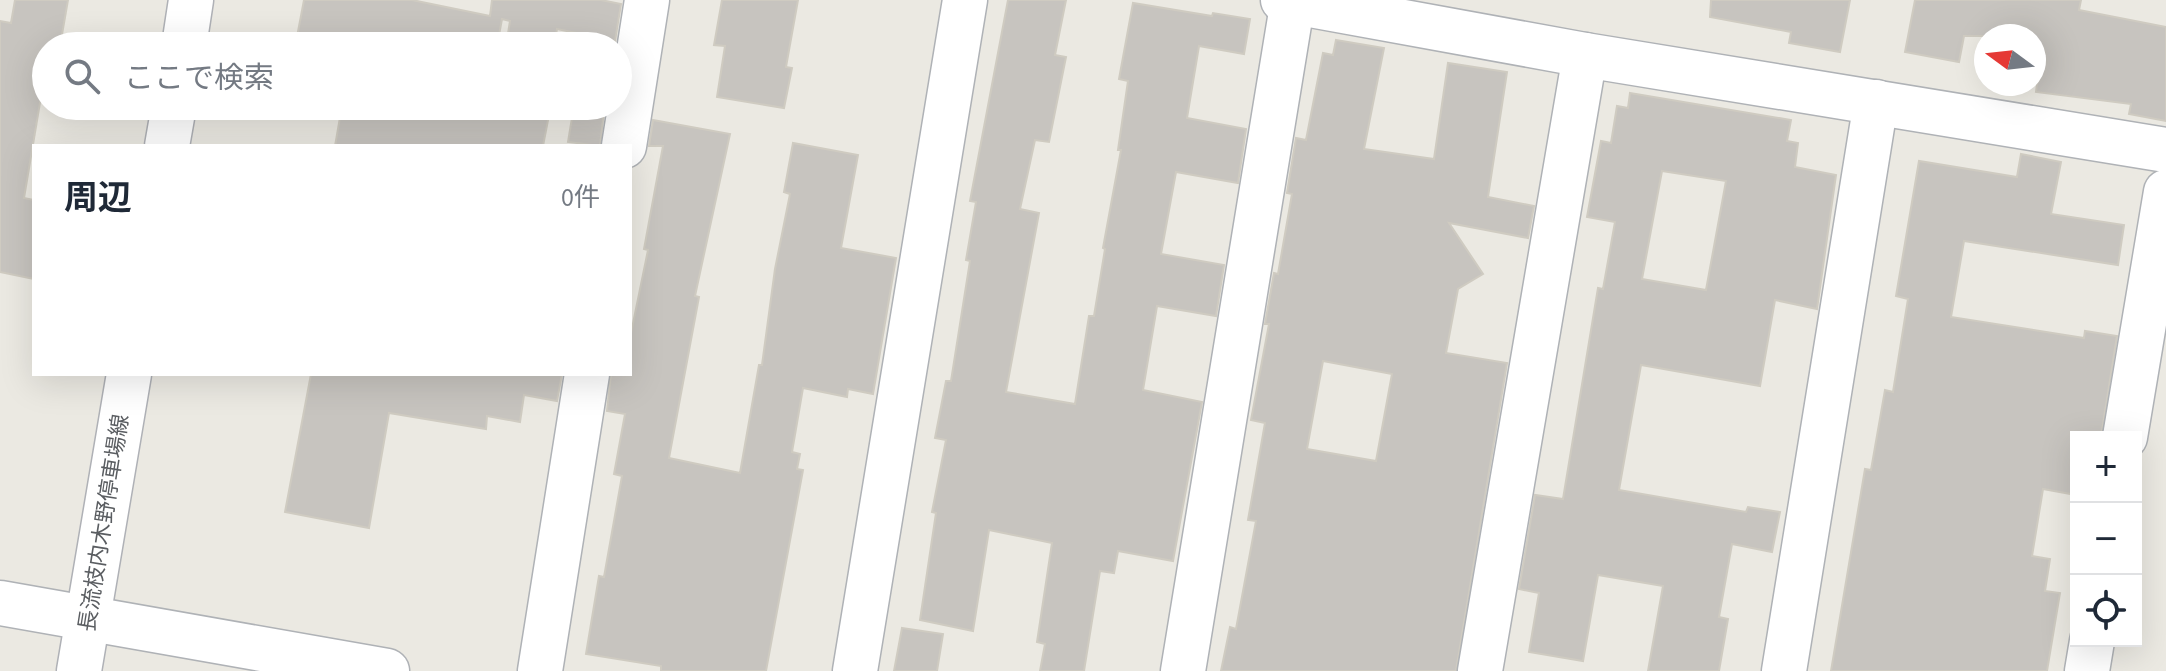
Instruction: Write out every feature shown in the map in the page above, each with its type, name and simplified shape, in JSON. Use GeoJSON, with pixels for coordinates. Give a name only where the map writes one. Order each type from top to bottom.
{"type":"FeatureCollection","features":[{"type":"Feature","properties":{"kind":"street"},"geometry":{"type":"LineString","coordinates":[[186,32],[191,0]]}},
{"type":"Feature","properties":{"kind":"street"},"geometry":{"type":"LineString","coordinates":[[632,95],[647,0]]}},
{"type":"Feature","properties":{"kind":"street"},"geometry":{"type":"LineString","coordinates":[[855,671],[965,0]]}},
{"type":"Feature","properties":{"kind":"street"},"geometry":{"type":"LineString","coordinates":[[1183,671],[1290,0],[1585,55],[2166,150]]}},
{"type":"Feature","properties":{"kind":"street"},"geometry":{"type":"LineString","coordinates":[[1480,671],[1585,55]]}},
{"type":"Feature","properties":{"kind":"street"},"geometry":{"type":"LineString","coordinates":[[1784,671],[1876,102]]}},
{"type":"Feature","properties":{"kind":"street"},"geometry":{"type":"LineString","coordinates":[[167,144],[172,120]]}},
{"type":"Feature","properties":{"kind":"street"},"geometry":{"type":"LineString","coordinates":[[624,144],[628,120]]}},
{"type":"Feature","properties":{"kind":"street"},"geometry":{"type":"LineString","coordinates":[[2126,431],[2166,192]]}},
{"type":"Feature","properties":{"kind":"street","name":"長流枝内木野停車場線"},"geometry":{"type":"LineString","coordinates":[[79,671],[129,376]]}},
{"type":"Feature","properties":{"kind":"street"},"geometry":{"type":"LineString","coordinates":[[540,671],[587,376]]}},
{"type":"Feature","properties":{"kind":"street"},"geometry":{"type":"LineString","coordinates":[[0,603],[387,671]]}},
{"type":"Feature","properties":{"kind":"street"},"geometry":{"type":"LineString","coordinates":[[2087,671],[2091,647]]}},
{"type":"Feature","properties":{"kind":"building"},"geometry":{"type":"Polygon","coordinates":[[[15,0],[68,0],[62,32],[32,32],[32,120],[37,120],[24,198],[32,200],[32,279],[0,272],[0,21],[11,23],[15,0]]]}},
{"type":"Feature","properties":{"kind":"building"},"geometry":{"type":"Polygon","coordinates":[[[304,0],[412,0],[490,16],[492,0],[601,0],[621,4],[616,32],[557,29],[556,32],[508,32],[510,21],[502,19],[500,32],[298,32],[304,0]]]}},
{"type":"Feature","properties":{"kind":"building"},"geometry":{"type":"Polygon","coordinates":[[[722,0],[798,0],[786,67],[792,68],[784,108],[717,97],[725,46],[714,45],[722,0]]]}},
{"type":"Feature","properties":{"kind":"building"},"geometry":{"type":"Polygon","coordinates":[[[1008,0],[1066,0],[1055,55],[1066,57],[1049,142],[1035,140],[1020,209],[1039,213],[1006,392],[1075,404],[1089,316],[1094,316],[1121,150],[1118,150],[1128,81],[1119,79],[1133,3],[1250,19],[1244,54],[1199,46],[1187,118],[1246,129],[1238,183],[1176,172],[1161,254],[1224,265],[1216,316],[1157,306],[1143,390],[1202,402],[1173,561],[1118,551],[1114,573],[1100,571],[1084,671],[1040,671],[1045,644],[1037,642],[1052,543],[989,530],[973,631],[920,620],[936,513],[932,512],[946,440],[935,438],[946,381],[951,381],[970,261],[966,260],[976,202],[970,201],[1008,0]]]}},
{"type":"Feature","properties":{"kind":"building"},"geometry":{"type":"Polygon","coordinates":[[[1711,0],[1850,0],[1840,52],[1789,43],[1791,32],[1710,17],[1711,0]]]}},
{"type":"Feature","properties":{"kind":"building"},"geometry":{"type":"Polygon","coordinates":[[[1915,0],[2081,0],[2079,10],[2166,27],[2166,121],[2129,114],[2131,104],[2046,93],[2046,24],[1974,24],[1974,36],[1964,36],[1959,62],[1905,52],[1915,0]]]}},
{"type":"Feature","properties":{"kind":"building"},"geometry":{"type":"Polygon","coordinates":[[[1336,40],[1384,48],[1364,149],[1434,159],[1448,63],[1507,72],[1488,197],[1534,206],[1528,238],[1449,223],[1483,274],[1458,289],[1446,353],[1507,363],[1456,671],[1221,671],[1230,627],[1236,629],[1256,521],[1248,520],[1265,423],[1251,420],[1269,324],[1265,324],[1274,273],[1278,274],[1292,194],[1287,193],[1296,138],[1306,140],[1323,53],[1333,55],[1336,40]],[[1323,361],[1307,449],[1376,461],[1392,374],[1323,361]]]}},
{"type":"Feature","properties":{"kind":"building"},"geometry":{"type":"Polygon","coordinates":[[[1630,93],[1791,120],[1787,141],[1798,143],[1795,167],[1836,175],[1817,309],[1775,300],[1760,386],[1641,365],[1619,490],[1746,512],[1748,507],[1780,512],[1772,552],[1732,544],[1719,617],[1728,619],[1719,671],[1648,671],[1663,586],[1598,575],[1583,661],[1529,652],[1539,593],[1519,589],[1535,495],[1563,499],[1598,288],[1603,289],[1615,222],[1587,217],[1601,141],[1611,143],[1617,106],[1628,108],[1630,93]],[[1662,171],[1642,279],[1706,290],[1726,181],[1662,171]]]}},
{"type":"Feature","properties":{"kind":"building"},"geometry":{"type":"Polygon","coordinates":[[[340,120],[548,120],[543,144],[335,144],[340,120]]]}},
{"type":"Feature","properties":{"kind":"building"},"geometry":{"type":"Polygon","coordinates":[[[572,120],[603,120],[600,144],[568,142],[572,120]]]}},
{"type":"Feature","properties":{"kind":"building"},"geometry":{"type":"Polygon","coordinates":[[[653,120],[730,134],[695,296],[699,297],[669,458],[740,473],[759,365],[762,365],[775,269],[790,194],[784,192],[793,143],[858,155],[841,248],[896,258],[873,394],[848,389],[847,397],[803,388],[792,452],[800,454],[797,469],[803,470],[766,671],[661,671],[661,666],[586,654],[599,576],[604,577],[622,476],[614,474],[625,414],[607,411],[611,376],[632,376],[632,328],[648,250],[644,249],[663,146],[649,146],[653,120]]]}},
{"type":"Feature","properties":{"kind":"building"},"geometry":{"type":"Polygon","coordinates":[[[2021,154],[2061,162],[2051,214],[2124,225],[2118,265],[1964,241],[1951,317],[2084,338],[2085,331],[2117,336],[2102,431],[2070,431],[2070,494],[2043,489],[2032,556],[2050,559],[2045,591],[2060,593],[2047,671],[1831,671],[1865,469],[1871,470],[1885,390],[1893,392],[1908,299],[1896,296],[1919,161],[2017,177],[2021,154]]]}},
{"type":"Feature","properties":{"kind":"building"},"geometry":{"type":"Polygon","coordinates":[[[311,376],[562,376],[557,401],[524,395],[520,422],[487,416],[486,429],[389,413],[369,528],[285,512],[311,376]]]}},
{"type":"Feature","properties":{"kind":"building"},"geometry":{"type":"Polygon","coordinates":[[[902,628],[943,634],[937,671],[894,671],[902,628]]]}}]}
